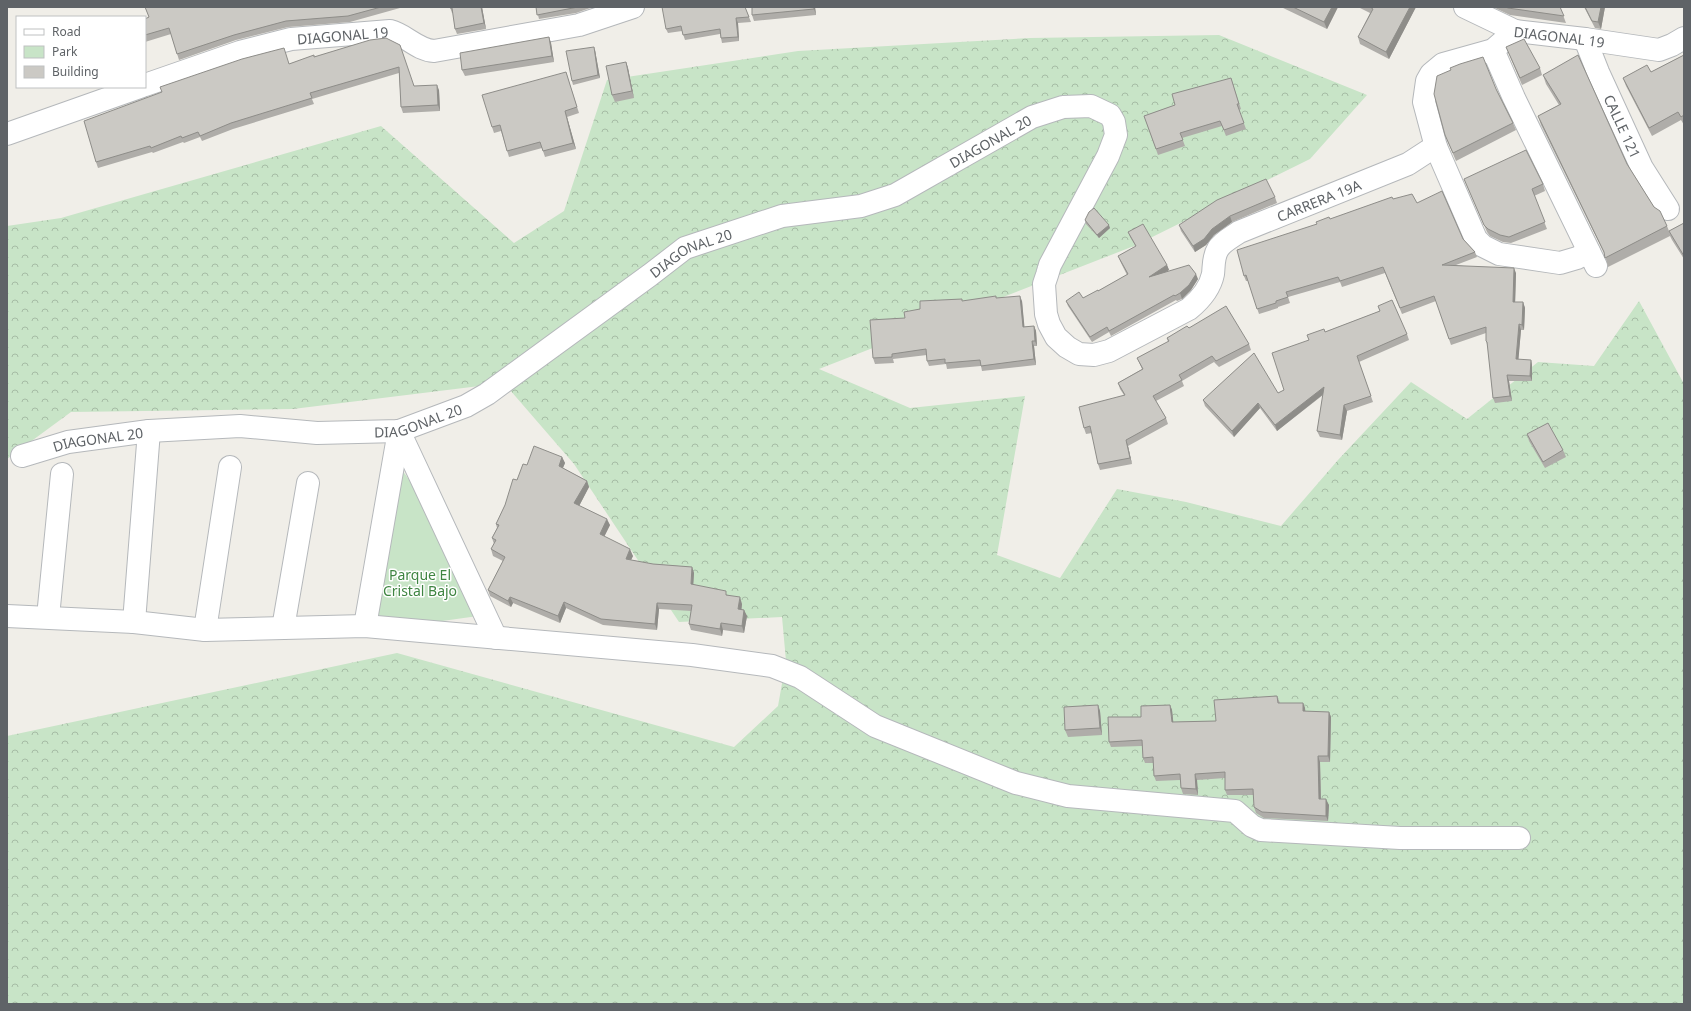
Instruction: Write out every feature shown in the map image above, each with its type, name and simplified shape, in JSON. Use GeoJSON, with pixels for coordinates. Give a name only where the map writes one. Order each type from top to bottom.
{"type":"FeatureCollection","features":[{"type":"Feature","properties":{"kind":"street","name":"DIAGONAL 19"},"geometry":{"type":"LineString","coordinates":[[146,85],[240,52],[291,39],[390,31],[398,33],[419,47],[434,51],[579,25],[633,7]]}},
{"type":"Feature","properties":{"kind":"street","name":"DIAGONAL 19"},"geometry":{"type":"LineString","coordinates":[[1465,7],[1515,31],[1585,39],[1659,50],[1684,38]]}},
{"type":"Feature","properties":{"kind":"street"},"geometry":{"type":"LineString","coordinates":[[1493,50],[1514,98],[1592,259],[1577,258],[1560,264],[1499,254],[1482,246],[1476,239],[1436,147],[1424,102],[1427,80],[1431,74],[1443,64],[1493,50],[1515,31]]}},
{"type":"Feature","properties":{"kind":"street","name":"CALLE 121"},"geometry":{"type":"LineString","coordinates":[[1585,39],[1598,72],[1642,168],[1668,209]]}},
{"type":"Feature","properties":{"kind":"street"},"geometry":{"type":"LineString","coordinates":[[7,134],[137,88]]}},
{"type":"Feature","properties":{"kind":"street","name":"DIAGONAL 20"},"geometry":{"type":"LineString","coordinates":[[22,456],[68,442],[149,431],[240,426],[317,433],[399,432],[466,406],[487,394],[685,248],[782,216],[861,206],[895,195],[1032,117],[1053,109],[1077,105],[1091,106],[1110,115],[1114,122],[1116,135],[1108,156],[1050,265],[1044,284],[1046,314],[1049,324],[1056,337],[1067,347],[1079,354]]}},
{"type":"Feature","properties":{"kind":"street","name":"CARRERA 19A"},"geometry":{"type":"LineString","coordinates":[[1079,354],[1094,355],[1109,351],[1189,309],[1199,301],[1208,288],[1213,274],[1213,262],[1218,250],[1239,232],[1408,164],[1436,147]]}},
{"type":"Feature","properties":{"kind":"street"},"geometry":{"type":"LineString","coordinates":[[134,622],[149,431]]}},
{"type":"Feature","properties":{"kind":"street"},"geometry":{"type":"LineString","coordinates":[[365,626],[399,432]]}},
{"type":"Feature","properties":{"kind":"street"},"geometry":{"type":"LineString","coordinates":[[399,432],[496,638]]}},
{"type":"Feature","properties":{"kind":"street"},"geometry":{"type":"LineString","coordinates":[[205,630],[230,467]]}},
{"type":"Feature","properties":{"kind":"street"},"geometry":{"type":"LineString","coordinates":[[48,617],[62,474]]}},
{"type":"Feature","properties":{"kind":"street"},"geometry":{"type":"LineString","coordinates":[[283,628],[308,483]]}},
{"type":"Feature","properties":{"kind":"street"},"geometry":{"type":"LineString","coordinates":[[7,616],[134,622],[205,630],[365,626],[692,655],[772,666],[800,677],[875,726],[1016,783],[1068,796],[1235,811],[1252,826],[1261,830],[1400,838],[1519,838]]}},
{"type":"Feature","properties":{"kind":"green space"},"geometry":{"type":"Polygon","coordinates":[[[1219,35],[1367,95],[1310,159],[1134,246],[819,369],[910,408],[1025,396],[997,555],[1060,578],[1117,489],[1186,502],[1281,526],[1338,460],[1411,382],[1467,419],[1538,362],[1594,366],[1639,301],[1684,384],[1684,1004],[7,1004],[7,736],[397,653],[734,747],[778,706],[786,661],[782,617],[679,622],[574,464],[504,383],[293,409],[71,412],[7,459],[7,226],[61,218],[381,126],[514,243],[564,211],[607,80],[798,51],[1030,38],[1219,35]]]}},
{"type":"Feature","properties":{"kind":"green space","name":"Parque El Cristal Bajo"},"geometry":{"type":"Polygon","coordinates":[[[402,470],[413,485],[478,616],[428,623],[372,616],[402,470]]]}},
{"type":"Feature","properties":{"kind":"building"},"geometry":{"type":"Polygon","coordinates":[[[145,7],[381,7],[348,16],[286,21],[234,35],[177,54],[169,28],[146,35],[146,18],[149,17],[145,7]]]}},
{"type":"Feature","properties":{"kind":"building"},"geometry":{"type":"Polygon","coordinates":[[[450,7],[481,7],[484,23],[455,29],[452,8],[450,7]]]}},
{"type":"Feature","properties":{"kind":"building"},"geometry":{"type":"Polygon","coordinates":[[[536,7],[578,7],[537,15],[536,7]]]}},
{"type":"Feature","properties":{"kind":"building"},"geometry":{"type":"Polygon","coordinates":[[[662,7],[745,7],[749,17],[736,18],[738,37],[721,38],[720,29],[683,35],[681,26],[666,29],[662,7]]]}},
{"type":"Feature","properties":{"kind":"building"},"geometry":{"type":"Polygon","coordinates":[[[752,7],[814,7],[814,9],[752,15],[752,7]]]}},
{"type":"Feature","properties":{"kind":"building"},"geometry":{"type":"Polygon","coordinates":[[[1293,7],[1332,7],[1324,22],[1293,7]]]}},
{"type":"Feature","properties":{"kind":"building"},"geometry":{"type":"Polygon","coordinates":[[[1370,7],[1410,7],[1386,52],[1358,37],[1373,9],[1370,7]]]}},
{"type":"Feature","properties":{"kind":"building"},"geometry":{"type":"Polygon","coordinates":[[[1506,7],[1560,7],[1564,16],[1508,8],[1506,7]]]}},
{"type":"Feature","properties":{"kind":"building"},"geometry":{"type":"Polygon","coordinates":[[[1585,7],[1601,7],[1598,22],[1592,21],[1585,7]]]}},
{"type":"Feature","properties":{"kind":"building"},"geometry":{"type":"Polygon","coordinates":[[[549,37],[552,56],[462,70],[460,53],[549,37]]]}},
{"type":"Feature","properties":{"kind":"building"},"geometry":{"type":"Polygon","coordinates":[[[386,38],[400,45],[414,86],[437,85],[438,105],[401,107],[399,67],[310,93],[312,98],[231,123],[200,136],[198,132],[182,138],[181,136],[151,148],[150,146],[96,162],[84,121],[162,92],[160,87],[242,59],[284,48],[289,64],[314,55],[314,57],[370,40],[386,38]]]}},
{"type":"Feature","properties":{"kind":"building"},"geometry":{"type":"Polygon","coordinates":[[[1524,39],[1540,68],[1520,78],[1506,47],[1524,39]]]}},
{"type":"Feature","properties":{"kind":"building"},"geometry":{"type":"Polygon","coordinates":[[[594,47],[598,75],[572,81],[566,51],[594,47]]]}},
{"type":"Feature","properties":{"kind":"building"},"geometry":{"type":"Polygon","coordinates":[[[1578,55],[1627,164],[1654,207],[1660,211],[1667,226],[1605,258],[1604,252],[1538,116],[1561,104],[1543,75],[1578,55]]]}},
{"type":"Feature","properties":{"kind":"building"},"geometry":{"type":"Polygon","coordinates":[[[1684,55],[1684,115],[1681,117],[1678,112],[1649,128],[1623,78],[1647,65],[1651,72],[1684,55]]]}},
{"type":"Feature","properties":{"kind":"building"},"geometry":{"type":"Polygon","coordinates":[[[1483,57],[1496,89],[1513,123],[1453,153],[1445,135],[1434,94],[1437,76],[1451,70],[1450,68],[1483,57]]]}},
{"type":"Feature","properties":{"kind":"building"},"geometry":{"type":"Polygon","coordinates":[[[626,62],[632,91],[612,95],[606,66],[626,62]]]}},
{"type":"Feature","properties":{"kind":"building"},"geometry":{"type":"Polygon","coordinates":[[[566,72],[577,107],[565,111],[573,143],[543,151],[540,142],[507,151],[500,125],[492,127],[482,95],[566,72]]]}},
{"type":"Feature","properties":{"kind":"building"},"geometry":{"type":"Polygon","coordinates":[[[1231,78],[1239,104],[1237,104],[1244,123],[1224,130],[1220,121],[1180,133],[1183,140],[1156,149],[1144,116],[1175,105],[1172,94],[1231,78]]]}},
{"type":"Feature","properties":{"kind":"building"},"geometry":{"type":"Polygon","coordinates":[[[1526,150],[1543,184],[1532,189],[1545,222],[1509,237],[1500,235],[1488,229],[1484,225],[1464,179],[1526,150]]]}},
{"type":"Feature","properties":{"kind":"building"},"geometry":{"type":"Polygon","coordinates":[[[1266,179],[1275,197],[1230,216],[1212,229],[1204,239],[1193,246],[1179,225],[1217,200],[1266,179]]]}},
{"type":"Feature","properties":{"kind":"building"},"geometry":{"type":"Polygon","coordinates":[[[1442,191],[1463,239],[1475,252],[1442,265],[1514,268],[1513,302],[1523,302],[1522,325],[1519,324],[1516,359],[1531,360],[1530,376],[1507,375],[1510,396],[1493,398],[1486,341],[1486,327],[1449,339],[1434,296],[1400,308],[1383,267],[1340,281],[1338,277],[1286,292],[1288,297],[1276,301],[1276,303],[1257,309],[1246,275],[1244,276],[1237,250],[1317,224],[1316,222],[1329,217],[1330,219],[1392,197],[1393,199],[1412,194],[1417,203],[1442,191]]]}},
{"type":"Feature","properties":{"kind":"building"},"geometry":{"type":"Polygon","coordinates":[[[1094,208],[1109,225],[1097,235],[1085,220],[1089,212],[1094,208]]]}},
{"type":"Feature","properties":{"kind":"building"},"geometry":{"type":"Polygon","coordinates":[[[1684,223],[1684,256],[1669,231],[1684,223]]]}},
{"type":"Feature","properties":{"kind":"building"},"geometry":{"type":"Polygon","coordinates":[[[1143,224],[1167,265],[1149,277],[1189,265],[1196,274],[1189,285],[1175,296],[1174,295],[1109,331],[1107,327],[1090,337],[1066,301],[1079,292],[1083,298],[1128,274],[1118,256],[1136,246],[1128,232],[1143,224]]]}},
{"type":"Feature","properties":{"kind":"building"},"geometry":{"type":"Polygon","coordinates":[[[996,296],[996,298],[1020,296],[1023,327],[1034,326],[1035,341],[1032,341],[1034,359],[981,366],[980,360],[945,363],[945,359],[927,361],[926,349],[892,354],[892,357],[873,358],[870,320],[905,318],[904,312],[920,309],[920,301],[962,299],[962,301],[996,296]]]}},
{"type":"Feature","properties":{"kind":"building"},"geometry":{"type":"Polygon","coordinates":[[[1392,300],[1407,334],[1357,356],[1371,396],[1344,405],[1340,435],[1317,431],[1324,387],[1275,425],[1258,403],[1232,431],[1203,400],[1254,353],[1278,393],[1284,390],[1272,353],[1309,340],[1307,335],[1324,329],[1325,332],[1380,311],[1378,306],[1392,300]]]}},
{"type":"Feature","properties":{"kind":"building"},"geometry":{"type":"Polygon","coordinates":[[[1226,306],[1249,344],[1216,361],[1212,356],[1179,375],[1182,380],[1153,396],[1166,418],[1126,440],[1130,458],[1098,464],[1090,426],[1084,428],[1079,407],[1125,395],[1118,383],[1143,369],[1137,358],[1169,341],[1167,338],[1187,326],[1189,328],[1226,306]]]}},
{"type":"Feature","properties":{"kind":"building"},"geometry":{"type":"Polygon","coordinates":[[[1548,423],[1563,450],[1543,462],[1527,434],[1548,423]]]}},
{"type":"Feature","properties":{"kind":"building"},"geometry":{"type":"Polygon","coordinates":[[[534,446],[562,457],[559,466],[587,481],[574,503],[607,519],[600,534],[630,549],[626,559],[653,564],[692,567],[691,584],[726,591],[726,595],[740,597],[738,609],[744,610],[742,626],[721,623],[720,629],[689,624],[692,605],[657,603],[655,624],[601,619],[564,602],[558,616],[510,597],[508,601],[488,590],[505,557],[491,549],[496,540],[492,538],[499,525],[496,524],[505,505],[513,479],[517,480],[523,464],[527,465],[534,446]]]}},
{"type":"Feature","properties":{"kind":"building"},"geometry":{"type":"Polygon","coordinates":[[[1277,696],[1278,703],[1303,703],[1303,711],[1329,712],[1328,756],[1318,756],[1319,799],[1326,799],[1326,816],[1262,812],[1254,807],[1253,789],[1225,790],[1225,772],[1195,774],[1196,789],[1181,788],[1180,774],[1154,776],[1153,757],[1143,758],[1142,740],[1109,742],[1108,717],[1141,717],[1141,706],[1170,705],[1172,722],[1216,721],[1214,700],[1277,696]]]}},
{"type":"Feature","properties":{"kind":"building"},"geometry":{"type":"Polygon","coordinates":[[[1098,705],[1100,728],[1065,730],[1064,707],[1098,705]]]}}]}
